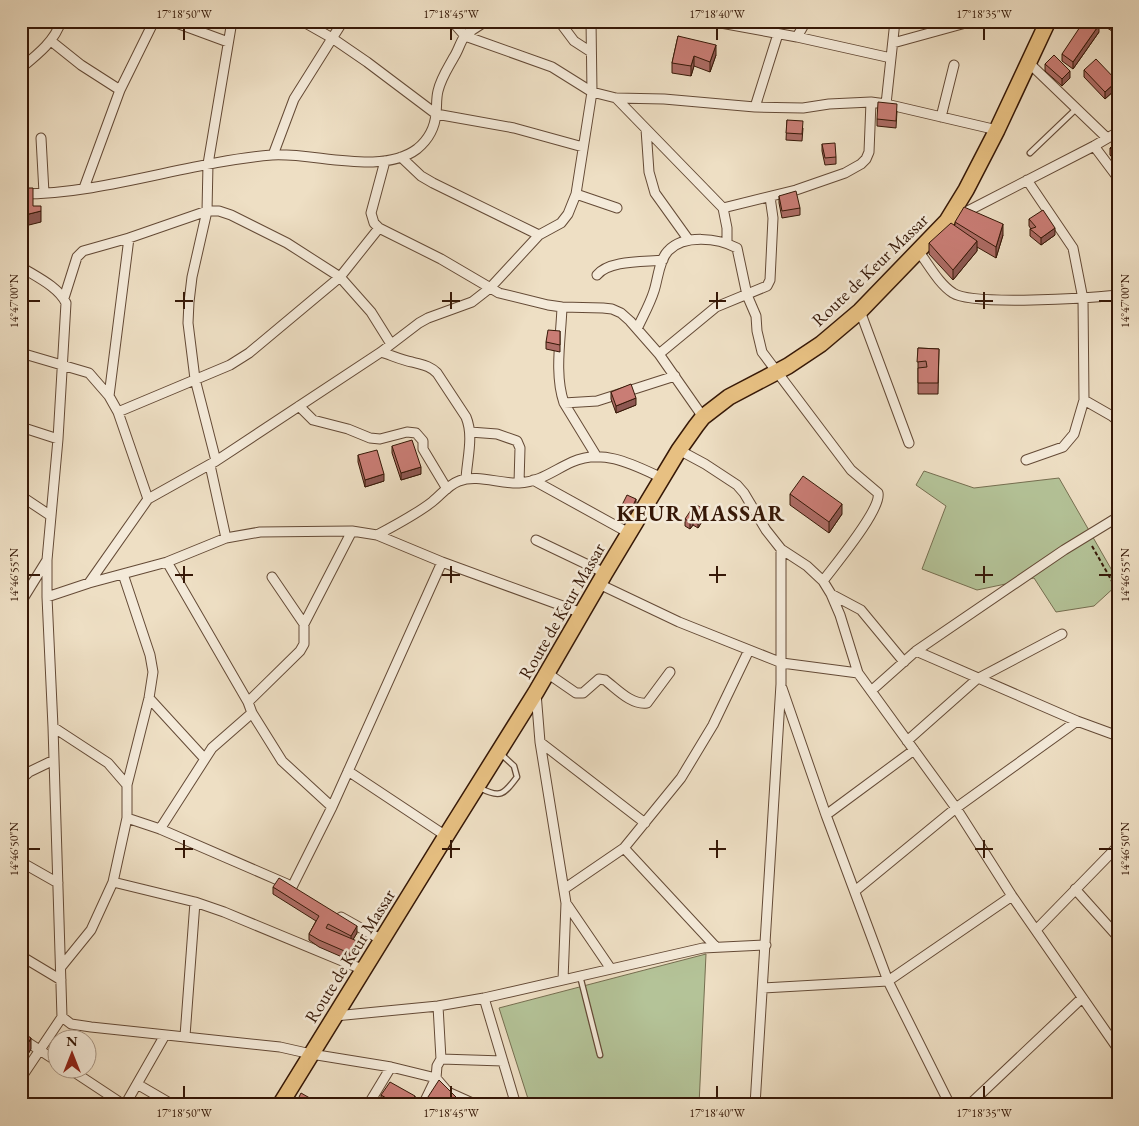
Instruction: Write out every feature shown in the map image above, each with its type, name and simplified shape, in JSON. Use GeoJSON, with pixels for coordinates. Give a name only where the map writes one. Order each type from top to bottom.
{"type":"FeatureCollection","features":[{"type":"Feature","properties":{"kind":"main road","name":"Route de Keur Massar"},"geometry":{"type":"LineString","coordinates":[[280,1105],[536,692],[679,450],[703,417],[729,396],[796,362],[821,344],[860,311],[947,222],[966,190],[1048,21]]}},
{"type":"Feature","properties":{"kind":"street"},"geometry":{"type":"LineString","coordinates":[[21,68],[51,41],[61,21]]}},
{"type":"Feature","properties":{"kind":"street"},"geometry":{"type":"LineString","coordinates":[[84,188],[120,90],[154,21]]}},
{"type":"Feature","properties":{"kind":"street"},"geometry":{"type":"LineString","coordinates":[[171,21],[228,42]]}},
{"type":"Feature","properties":{"kind":"street"},"geometry":{"type":"LineString","coordinates":[[226,538],[213,463],[195,379],[188,322],[192,277],[207,211],[208,164],[232,21]]}},
{"type":"Feature","properties":{"kind":"street"},"geometry":{"type":"LineString","coordinates":[[302,21],[332,38],[436,114],[514,128],[583,148]]}},
{"type":"Feature","properties":{"kind":"street"},"geometry":{"type":"LineString","coordinates":[[273,155],[294,99],[343,21]]}},
{"type":"Feature","properties":{"kind":"street"},"geometry":{"type":"LineString","coordinates":[[452,21],[465,36],[552,67],[592,92],[616,98],[664,99],[755,107],[803,108],[830,104],[871,102],[996,130]]}},
{"type":"Feature","properties":{"kind":"street"},"geometry":{"type":"LineString","coordinates":[[21,194],[84,188],[208,164],[273,155],[343,160],[384,160],[401,157],[415,150],[430,135],[436,114],[436,102],[441,81],[465,36],[486,21]]}},
{"type":"Feature","properties":{"kind":"street"},"geometry":{"type":"LineString","coordinates":[[559,21],[574,41],[591,52]]}},
{"type":"Feature","properties":{"kind":"street"},"geometry":{"type":"LineString","coordinates":[[89,583],[148,499],[213,463],[381,352],[428,318],[472,302],[490,288],[539,235],[561,223],[568,214],[576,194],[592,92],[591,21]]}},
{"type":"Feature","properties":{"kind":"street"},"geometry":{"type":"LineString","coordinates":[[710,21],[797,37],[891,58]]}},
{"type":"Feature","properties":{"kind":"street"},"geometry":{"type":"LineString","coordinates":[[797,37],[806,21]]}},
{"type":"Feature","properties":{"kind":"street"},"geometry":{"type":"LineString","coordinates":[[886,104],[895,21]]}},
{"type":"Feature","properties":{"kind":"street"},"geometry":{"type":"LineString","coordinates":[[893,43],[972,21]]}},
{"type":"Feature","properties":{"kind":"street"},"geometry":{"type":"LineString","coordinates":[[755,107],[778,34]]}},
{"type":"Feature","properties":{"kind":"street"},"geometry":{"type":"LineString","coordinates":[[51,41],[80,65],[120,90]]}},
{"type":"Feature","properties":{"kind":"street"},"geometry":{"type":"LineString","coordinates":[[1029,63],[1107,138]]}},
{"type":"Feature","properties":{"kind":"street"},"geometry":{"type":"LineString","coordinates":[[941,117],[954,65]]}},
{"type":"Feature","properties":{"kind":"street"},"geometry":{"type":"LineString","coordinates":[[616,98],[723,208],[727,228],[726,242]]}},
{"type":"Feature","properties":{"kind":"street"},"geometry":{"type":"LineString","coordinates":[[723,208],[770,197],[845,173],[861,164],[869,152],[871,102]]}},
{"type":"Feature","properties":{"kind":"street"},"geometry":{"type":"LineString","coordinates":[[646,129],[649,172],[655,193],[688,240]]}},
{"type":"Feature","properties":{"kind":"street"},"geometry":{"type":"LineString","coordinates":[[947,222],[1118,132]]}},
{"type":"Feature","properties":{"kind":"street"},"geometry":{"type":"LineString","coordinates":[[41,138],[44,193]]}},
{"type":"Feature","properties":{"kind":"street"},"geometry":{"type":"LineString","coordinates":[[1094,146],[1118,178]]}},
{"type":"Feature","properties":{"kind":"street"},"geometry":{"type":"LineString","coordinates":[[401,157],[421,176],[433,183],[539,235]]}},
{"type":"Feature","properties":{"kind":"street"},"geometry":{"type":"LineString","coordinates":[[384,160],[370,213],[374,223],[379,228],[441,259],[499,293],[562,307],[612,309],[622,314],[658,354],[703,417]]}},
{"type":"Feature","properties":{"kind":"street"},"geometry":{"type":"LineString","coordinates":[[1026,460],[1063,448],[1074,434],[1084,400],[1083,299],[1073,248],[1027,180]]}},
{"type":"Feature","properties":{"kind":"street"},"geometry":{"type":"LineString","coordinates":[[576,194],[617,208]]}},
{"type":"Feature","properties":{"kind":"street"},"geometry":{"type":"LineString","coordinates":[[658,354],[716,307],[767,286],[770,280],[773,218],[770,197]]}},
{"type":"Feature","properties":{"kind":"street"},"geometry":{"type":"LineString","coordinates":[[64,298],[77,257],[83,251],[129,238],[207,211],[219,211],[231,215],[294,247],[340,276],[371,312],[391,344]]}},
{"type":"Feature","properties":{"kind":"street"},"geometry":{"type":"LineString","coordinates":[[118,412],[230,365],[249,353],[340,276],[379,228]]}},
{"type":"Feature","properties":{"kind":"street"},"geometry":{"type":"LineString","coordinates":[[109,396],[129,238]]}},
{"type":"Feature","properties":{"kind":"street"},"geometry":{"type":"LineString","coordinates":[[637,329],[652,298],[663,260],[668,250],[688,240],[726,242],[737,248],[746,295],[756,316],[762,352],[851,470],[878,493],[878,503],[856,538],[823,581]]}},
{"type":"Feature","properties":{"kind":"street"},"geometry":{"type":"LineString","coordinates":[[919,252],[944,285],[954,294],[972,299],[1083,299],[1118,295]]}},
{"type":"Feature","properties":{"kind":"street"},"geometry":{"type":"LineString","coordinates":[[596,275],[601,269],[613,265],[663,260]]}},
{"type":"Feature","properties":{"kind":"street"},"geometry":{"type":"LineString","coordinates":[[21,268],[54,289],[64,298],[66,303],[58,439],[47,560],[62,1018],[21,1078]]}},
{"type":"Feature","properties":{"kind":"street"},"geometry":{"type":"LineString","coordinates":[[562,307],[560,383],[564,404],[597,456]]}},
{"type":"Feature","properties":{"kind":"street"},"geometry":{"type":"LineString","coordinates":[[860,311],[909,442]]}},
{"type":"Feature","properties":{"kind":"street"},"geometry":{"type":"LineString","coordinates":[[381,352],[433,368],[437,373],[466,417],[470,432],[466,479]]}},
{"type":"Feature","properties":{"kind":"street"},"geometry":{"type":"LineString","coordinates":[[21,353],[89,373],[109,396],[118,412],[148,499]]}},
{"type":"Feature","properties":{"kind":"street"},"geometry":{"type":"LineString","coordinates":[[564,404],[597,401],[675,376]]}},
{"type":"Feature","properties":{"kind":"street"},"geometry":{"type":"LineString","coordinates":[[1084,400],[1118,421]]}},
{"type":"Feature","properties":{"kind":"street"},"geometry":{"type":"LineString","coordinates":[[300,406],[314,420],[348,429],[370,438],[380,439],[407,432],[416,434],[423,441],[423,449],[446,489]]}},
{"type":"Feature","properties":{"kind":"street"},"geometry":{"type":"LineString","coordinates":[[21,427],[58,439]]}},
{"type":"Feature","properties":{"kind":"street"},"geometry":{"type":"LineString","coordinates":[[470,432],[497,434],[517,441],[520,448],[519,483]]}},
{"type":"Feature","properties":{"kind":"street"},"geometry":{"type":"LineString","coordinates":[[679,450],[737,485],[766,530],[781,549],[807,566],[823,581],[840,615],[858,673],[956,808],[1012,896],[1118,1049]]}},
{"type":"Feature","properties":{"kind":"street"},"geometry":{"type":"LineString","coordinates":[[377,535],[405,521],[432,502],[452,484],[466,479],[519,483],[549,475],[583,458],[597,456],[610,457],[639,467],[662,478]]}},
{"type":"Feature","properties":{"kind":"street"},"geometry":{"type":"LineString","coordinates":[[533,480],[629,533]]}},
{"type":"Feature","properties":{"kind":"street"},"geometry":{"type":"LineString","coordinates":[[21,496],[51,516]]}},
{"type":"Feature","properties":{"kind":"street"},"geometry":{"type":"LineString","coordinates":[[871,691],[916,651],[1118,517]]}},
{"type":"Feature","properties":{"kind":"street"},"geometry":{"type":"LineString","coordinates":[[248,702],[300,651],[304,644],[304,624],[352,531]]}},
{"type":"Feature","properties":{"kind":"street"},"geometry":{"type":"LineString","coordinates":[[47,597],[89,583],[167,562],[226,538],[260,532],[352,531],[377,535],[442,562],[582,614]]}},
{"type":"Feature","properties":{"kind":"street"},"geometry":{"type":"LineString","coordinates":[[536,540],[679,622],[782,663],[858,673]]}},
{"type":"Feature","properties":{"kind":"street"},"geometry":{"type":"LineString","coordinates":[[756,1105],[782,663],[781,549]]}},
{"type":"Feature","properties":{"kind":"street"},"geometry":{"type":"LineString","coordinates":[[21,602],[47,560]]}},
{"type":"Feature","properties":{"kind":"street"},"geometry":{"type":"LineString","coordinates":[[167,562],[248,702],[252,713],[282,761],[332,807]]}},
{"type":"Feature","properties":{"kind":"street"},"geometry":{"type":"LineString","coordinates":[[127,818],[160,829],[296,889],[442,562]]}},
{"type":"Feature","properties":{"kind":"street"},"geometry":{"type":"LineString","coordinates":[[61,967],[91,930],[113,882],[127,818],[127,785],[150,698],[153,672],[150,655],[123,574]]}},
{"type":"Feature","properties":{"kind":"street"},"geometry":{"type":"LineString","coordinates":[[272,577],[304,624]]}},
{"type":"Feature","properties":{"kind":"street"},"geometry":{"type":"LineString","coordinates":[[831,594],[861,610],[904,662]]}},
{"type":"Feature","properties":{"kind":"street"},"geometry":{"type":"LineString","coordinates":[[907,741],[977,679],[1062,634]]}},
{"type":"Feature","properties":{"kind":"street"},"geometry":{"type":"LineString","coordinates":[[564,889],[624,848],[681,778],[712,725],[749,650]]}},
{"type":"Feature","properties":{"kind":"street"},"geometry":{"type":"LineString","coordinates":[[916,651],[977,679],[1118,736]]}},
{"type":"Feature","properties":{"kind":"street"},"geometry":{"type":"LineString","coordinates":[[547,673],[576,693],[583,693],[599,679],[605,680],[633,701],[641,704],[647,703],[670,672]]}},
{"type":"Feature","properties":{"kind":"street"},"geometry":{"type":"LineString","coordinates":[[781,684],[826,815],[888,981],[950,1105]]}},
{"type":"Feature","properties":{"kind":"street"},"geometry":{"type":"LineString","coordinates":[[536,692],[540,742],[566,903],[563,980]]}},
{"type":"Feature","properties":{"kind":"street"},"geometry":{"type":"LineString","coordinates":[[150,698],[204,758]]}},
{"type":"Feature","properties":{"kind":"street"},"geometry":{"type":"LineString","coordinates":[[160,829],[204,758],[212,748],[252,713]]}},
{"type":"Feature","properties":{"kind":"street"},"geometry":{"type":"LineString","coordinates":[[855,890],[956,808],[1077,721]]}},
{"type":"Feature","properties":{"kind":"street"},"geometry":{"type":"LineString","coordinates":[[53,726],[108,763],[127,785]]}},
{"type":"Feature","properties":{"kind":"street"},"geometry":{"type":"LineString","coordinates":[[540,742],[645,823]]}},
{"type":"Feature","properties":{"kind":"street"},"geometry":{"type":"LineString","coordinates":[[826,815],[914,750]]}},
{"type":"Feature","properties":{"kind":"street"},"geometry":{"type":"LineString","coordinates":[[21,778],[54,760]]}},
{"type":"Feature","properties":{"kind":"street"},"geometry":{"type":"LineString","coordinates":[[348,771],[446,836]]}},
{"type":"Feature","properties":{"kind":"street"},"geometry":{"type":"LineString","coordinates":[[1036,930],[1118,846]]}},
{"type":"Feature","properties":{"kind":"street"},"geometry":{"type":"LineString","coordinates":[[624,848],[715,946]]}},
{"type":"Feature","properties":{"kind":"street"},"geometry":{"type":"LineString","coordinates":[[21,862],[58,883]]}},
{"type":"Feature","properties":{"kind":"street"},"geometry":{"type":"LineString","coordinates":[[113,882],[195,902],[364,970]]}},
{"type":"Feature","properties":{"kind":"street"},"geometry":{"type":"LineString","coordinates":[[1075,889],[1118,937]]}},
{"type":"Feature","properties":{"kind":"street"},"geometry":{"type":"LineString","coordinates":[[763,988],[888,981],[1012,896]]}},
{"type":"Feature","properties":{"kind":"street"},"geometry":{"type":"LineString","coordinates":[[185,1036],[195,902]]}},
{"type":"Feature","properties":{"kind":"street"},"geometry":{"type":"LineString","coordinates":[[566,903],[611,969]]}},
{"type":"Feature","properties":{"kind":"street"},"geometry":{"type":"LineString","coordinates":[[331,911],[382,940]]}},
{"type":"Feature","properties":{"kind":"street"},"geometry":{"type":"LineString","coordinates":[[335,1016],[438,1006],[484,998],[715,946],[766,945]]}},
{"type":"Feature","properties":{"kind":"street"},"geometry":{"type":"LineString","coordinates":[[21,956],[61,980]]}},
{"type":"Feature","properties":{"kind":"street"},"geometry":{"type":"LineString","coordinates":[[484,998],[516,1105]]}},
{"type":"Feature","properties":{"kind":"street"},"geometry":{"type":"LineString","coordinates":[[969,1105],[1082,998]]}},
{"type":"Feature","properties":{"kind":"street"},"geometry":{"type":"LineString","coordinates":[[423,1105],[436,1078],[437,1066],[441,1059],[438,1006]]}},
{"type":"Feature","properties":{"kind":"street"},"geometry":{"type":"LineString","coordinates":[[62,1018],[71,1024],[280,1047],[391,1067],[436,1078],[448,1092],[477,1105]]}},
{"type":"Feature","properties":{"kind":"street"},"geometry":{"type":"LineString","coordinates":[[83,1078],[124,1105],[165,1035]]}},
{"type":"Feature","properties":{"kind":"street"},"geometry":{"type":"LineString","coordinates":[[21,1038],[48,1055]]}},
{"type":"Feature","properties":{"kind":"street"},"geometry":{"type":"LineString","coordinates":[[441,1059],[503,1061]]}},
{"type":"Feature","properties":{"kind":"street"},"geometry":{"type":"LineString","coordinates":[[368,1105],[391,1067]]}},
{"type":"Feature","properties":{"kind":"street"},"geometry":{"type":"LineString","coordinates":[[137,1084],[173,1105]]}},
{"type":"Feature","properties":{"kind":"lane"},"geometry":{"type":"LineString","coordinates":[[1030,153],[1076,109]]}},
{"type":"Feature","properties":{"kind":"lane"},"geometry":{"type":"LineString","coordinates":[[477,786],[492,794],[500,794],[506,792],[517,777],[514,766],[498,752]]}},
{"type":"Feature","properties":{"kind":"lane"},"geometry":{"type":"LineString","coordinates":[[580,976],[600,1055]]}},
{"type":"Feature","properties":{"kind":"path"},"geometry":{"type":"LineString","coordinates":[[1087,536],[1118,592]]}},
{"type":"Feature","properties":{"kind":"green space"},"geometry":{"type":"Polygon","coordinates":[[[924,471],[974,488],[1059,478],[1118,584],[1094,606],[1056,612],[1034,578],[977,590],[922,569],[946,506],[916,485],[924,471]]]}},
{"type":"Feature","properties":{"kind":"green space"},"geometry":{"type":"Polygon","coordinates":[[[706,954],[699,1105],[530,1105],[499,1008],[706,954]]]}},
{"type":"Feature","properties":{"kind":"building"},"geometry":{"type":"Polygon","coordinates":[[[1084,21],[1093,21],[1099,25],[1073,62],[1062,54],[1084,21]]]}},
{"type":"Feature","properties":{"kind":"building"},"geometry":{"type":"Polygon","coordinates":[[[678,36],[716,45],[710,62],[694,56],[691,66],[672,63],[678,36]]]}},
{"type":"Feature","properties":{"kind":"building"},"geometry":{"type":"Polygon","coordinates":[[[1054,55],[1070,71],[1062,79],[1045,64],[1054,55]]]}},
{"type":"Feature","properties":{"kind":"building"},"geometry":{"type":"Polygon","coordinates":[[[1096,59],[1117,81],[1105,92],[1084,70],[1096,59]]]}},
{"type":"Feature","properties":{"kind":"building"},"geometry":{"type":"Polygon","coordinates":[[[878,102],[897,104],[896,121],[877,119],[878,102]]]}},
{"type":"Feature","properties":{"kind":"building"},"geometry":{"type":"Polygon","coordinates":[[[787,120],[803,121],[802,134],[786,133],[787,120]]]}},
{"type":"Feature","properties":{"kind":"building"},"geometry":{"type":"Polygon","coordinates":[[[835,143],[836,157],[825,158],[822,144],[835,143]]]}},
{"type":"Feature","properties":{"kind":"building"},"geometry":{"type":"Polygon","coordinates":[[[1118,143],[1118,157],[1110,148],[1118,143]]]}},
{"type":"Feature","properties":{"kind":"building"},"geometry":{"type":"Polygon","coordinates":[[[21,188],[33,188],[33,206],[41,206],[41,211],[21,216],[21,188]]]}},
{"type":"Feature","properties":{"kind":"building"},"geometry":{"type":"Polygon","coordinates":[[[796,191],[800,208],[782,211],[779,196],[796,191]]]}},
{"type":"Feature","properties":{"kind":"building"},"geometry":{"type":"Polygon","coordinates":[[[964,207],[1003,224],[996,247],[955,222],[964,207]]]}},
{"type":"Feature","properties":{"kind":"building"},"geometry":{"type":"Polygon","coordinates":[[[1043,210],[1055,228],[1041,238],[1030,229],[1036,227],[1029,219],[1043,210]]]}},
{"type":"Feature","properties":{"kind":"building"},"geometry":{"type":"Polygon","coordinates":[[[951,223],[977,241],[953,270],[929,243],[951,223]]]}},
{"type":"Feature","properties":{"kind":"building"},"geometry":{"type":"Polygon","coordinates":[[[548,330],[560,331],[560,345],[546,342],[548,330]]]}},
{"type":"Feature","properties":{"kind":"building"},"geometry":{"type":"Polygon","coordinates":[[[918,348],[939,349],[938,383],[918,383],[918,368],[927,367],[926,361],[917,362],[918,348]]]}},
{"type":"Feature","properties":{"kind":"building"},"geometry":{"type":"Polygon","coordinates":[[[631,384],[636,398],[616,406],[611,392],[631,384]]]}},
{"type":"Feature","properties":{"kind":"building"},"geometry":{"type":"Polygon","coordinates":[[[412,440],[421,467],[401,473],[392,446],[412,440]]]}},
{"type":"Feature","properties":{"kind":"building"},"geometry":{"type":"Polygon","coordinates":[[[377,450],[384,474],[365,480],[358,455],[377,450]]]}},
{"type":"Feature","properties":{"kind":"building"},"geometry":{"type":"Polygon","coordinates":[[[803,476],[842,504],[829,522],[790,494],[803,476]]]}},
{"type":"Feature","properties":{"kind":"building"},"geometry":{"type":"Polygon","coordinates":[[[627,495],[636,499],[630,512],[621,507],[627,495]]]}},
{"type":"Feature","properties":{"kind":"building"},"geometry":{"type":"Polygon","coordinates":[[[695,504],[705,510],[698,521],[693,518],[690,522],[685,519],[695,504]]]}},
{"type":"Feature","properties":{"kind":"building"},"geometry":{"type":"Polygon","coordinates":[[[279,878],[357,926],[351,936],[328,924],[326,928],[357,941],[349,953],[309,934],[319,916],[273,887],[279,878]]]}},
{"type":"Feature","properties":{"kind":"building"},"geometry":{"type":"Polygon","coordinates":[[[21,1031],[31,1038],[21,1056],[21,1031]]]}},
{"type":"Feature","properties":{"kind":"building"},"geometry":{"type":"Polygon","coordinates":[[[439,1080],[458,1099],[455,1105],[437,1105],[426,1100],[439,1080]]]}},
{"type":"Feature","properties":{"kind":"building"},"geometry":{"type":"Polygon","coordinates":[[[390,1082],[415,1096],[410,1105],[398,1105],[381,1095],[390,1082]]]}},
{"type":"Feature","properties":{"kind":"building"},"geometry":{"type":"Polygon","coordinates":[[[301,1093],[322,1105],[295,1105],[301,1093]]]}},
{"type":"Feature","properties":{"kind":"district","name":"KEUR MASSAR"},"geometry":{"type":"Point","coordinates":[701,513]}}]}
